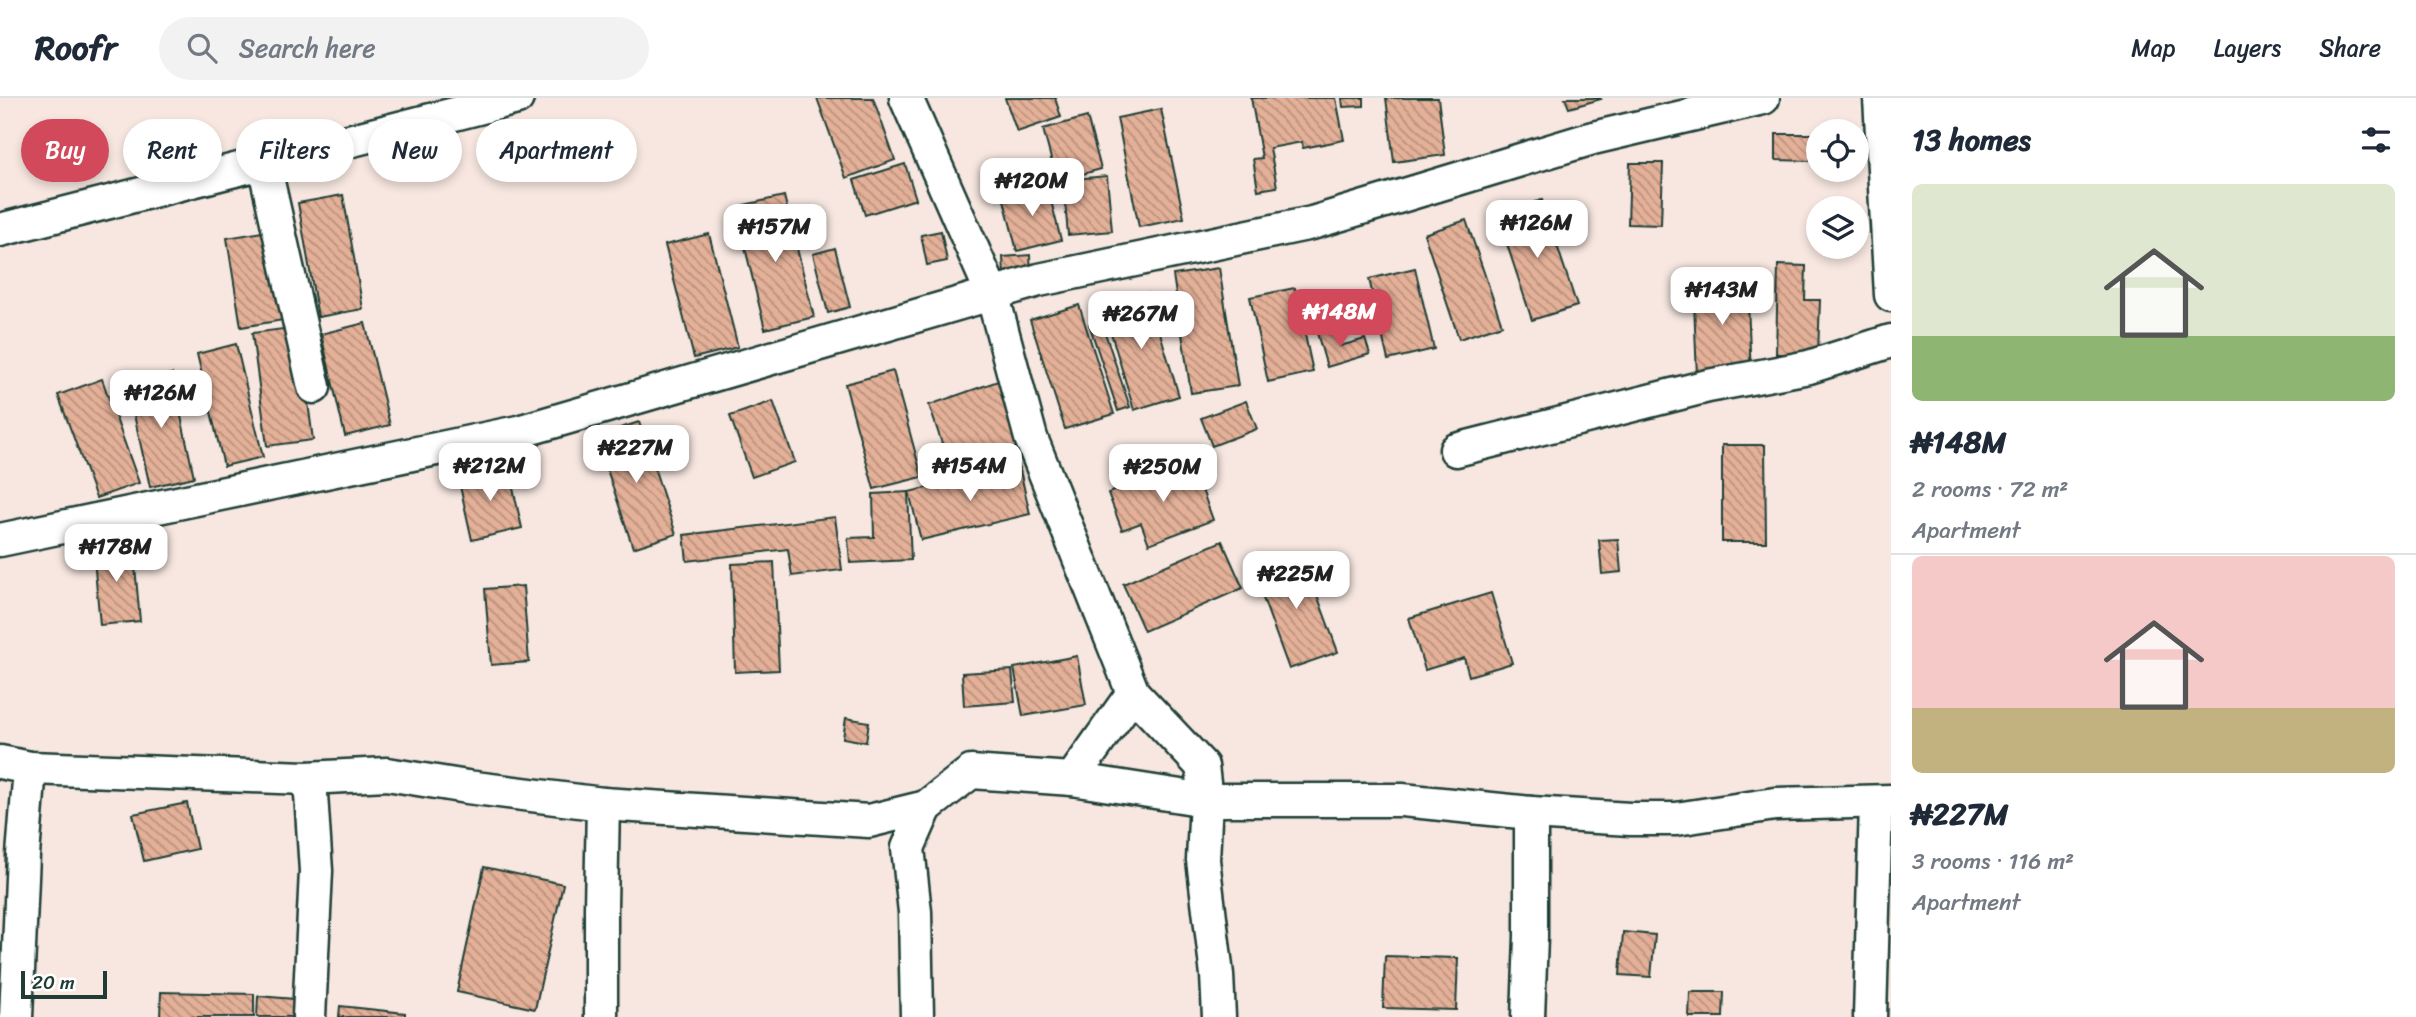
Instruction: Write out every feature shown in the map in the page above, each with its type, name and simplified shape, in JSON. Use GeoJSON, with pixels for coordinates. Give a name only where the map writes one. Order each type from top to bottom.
{"type":"FeatureCollection","features":[{"type":"Feature","properties":{"kind":"street"},"geometry":{"type":"LineString","coordinates":[[354,141],[517,98]]}},
{"type":"Feature","properties":{"kind":"street"},"geometry":{"type":"LineString","coordinates":[[906,98],[992,293],[1031,438],[1133,693],[1202,766],[1206,800],[1203,860],[1217,975],[1219,1017]]}},
{"type":"Feature","properties":{"kind":"street"},"geometry":{"type":"LineString","coordinates":[[0,540],[519,432],[1039,280],[1312,223],[1593,138],[1763,98]]}},
{"type":"Feature","properties":{"kind":"street"},"geometry":{"type":"LineString","coordinates":[[1880,98],[1891,295]]}},
{"type":"Feature","properties":{"kind":"street"},"geometry":{"type":"LineString","coordinates":[[0,230],[236,171]]}},
{"type":"Feature","properties":{"kind":"street"},"geometry":{"type":"LineString","coordinates":[[268,182],[314,387]]}},
{"type":"Feature","properties":{"kind":"street"},"geometry":{"type":"LineString","coordinates":[[1456,450],[1708,386],[1809,367],[1891,341]]}},
{"type":"Feature","properties":{"kind":"street"},"geometry":{"type":"LineString","coordinates":[[1072,779],[1133,693]]}},
{"type":"Feature","properties":{"kind":"street"},"geometry":{"type":"LineString","coordinates":[[16,1017],[15,765],[306,778],[387,774],[603,804],[869,821],[926,807],[971,772],[1072,779],[1206,800],[1402,800],[1531,813],[1630,819],[1676,819],[1775,804],[1884,801],[1870,1017]]}},
{"type":"Feature","properties":{"kind":"street"},"geometry":{"type":"LineString","coordinates":[[306,778],[311,794],[316,871],[309,1017]]}},
{"type":"Feature","properties":{"kind":"street"},"geometry":{"type":"LineString","coordinates":[[601,1017],[603,804]]}},
{"type":"Feature","properties":{"kind":"street"},"geometry":{"type":"LineString","coordinates":[[918,1017],[915,912],[908,848],[926,807]]}},
{"type":"Feature","properties":{"kind":"street"},"geometry":{"type":"LineString","coordinates":[[1528,1017],[1531,813]]}},
{"type":"Feature","properties":{"kind":"building"},"geometry":{"type":"Polygon","coordinates":[[[817,98],[873,98],[895,160],[846,178],[817,98]]]}},
{"type":"Feature","properties":{"kind":"building"},"geometry":{"type":"Polygon","coordinates":[[[1005,98],[1055,98],[1061,117],[1017,132],[1005,98]]]}},
{"type":"Feature","properties":{"kind":"building"},"geometry":{"type":"Polygon","coordinates":[[[1251,98],[1336,98],[1344,140],[1303,148],[1302,142],[1270,148],[1277,187],[1258,190],[1253,159],[1262,158],[1251,98]]]}},
{"type":"Feature","properties":{"kind":"building"},"geometry":{"type":"Polygon","coordinates":[[[1342,98],[1364,98],[1364,106],[1343,107],[1342,98]]]}},
{"type":"Feature","properties":{"kind":"building"},"geometry":{"type":"Polygon","coordinates":[[[1386,98],[1438,98],[1445,155],[1394,162],[1386,98]]]}},
{"type":"Feature","properties":{"kind":"building"},"geometry":{"type":"Polygon","coordinates":[[[1565,98],[1600,98],[1601,99],[1569,108],[1565,98]]]}},
{"type":"Feature","properties":{"kind":"building"},"geometry":{"type":"Polygon","coordinates":[[[1161,109],[1184,218],[1139,227],[1117,118],[1161,109]]]}},
{"type":"Feature","properties":{"kind":"building"},"geometry":{"type":"Polygon","coordinates":[[[1087,117],[1101,169],[1057,181],[1043,129],[1087,117]]]}},
{"type":"Feature","properties":{"kind":"building"},"geometry":{"type":"Polygon","coordinates":[[[1776,134],[1806,134],[1806,161],[1776,160],[1776,134]]]}},
{"type":"Feature","properties":{"kind":"building"},"geometry":{"type":"Polygon","coordinates":[[[1630,163],[1663,163],[1661,225],[1628,224],[1630,163]]]}},
{"type":"Feature","properties":{"kind":"building"},"geometry":{"type":"Polygon","coordinates":[[[905,164],[916,199],[865,215],[854,180],[905,164]]]}},
{"type":"Feature","properties":{"kind":"building"},"geometry":{"type":"Polygon","coordinates":[[[1107,176],[1112,231],[1068,235],[1063,180],[1107,176]]]}},
{"type":"Feature","properties":{"kind":"building"},"geometry":{"type":"Polygon","coordinates":[[[1047,185],[1061,240],[1017,251],[1003,196],[1047,185]]]}},
{"type":"Feature","properties":{"kind":"building"},"geometry":{"type":"Polygon","coordinates":[[[343,195],[363,309],[318,317],[298,203],[343,195]]]}},
{"type":"Feature","properties":{"kind":"building"},"geometry":{"type":"Polygon","coordinates":[[[784,196],[814,317],[765,329],[739,223],[748,221],[744,205],[784,196]]]}},
{"type":"Feature","properties":{"kind":"building"},"geometry":{"type":"Polygon","coordinates":[[[1542,200],[1577,306],[1532,320],[1497,214],[1542,200]]]}},
{"type":"Feature","properties":{"kind":"building"},"geometry":{"type":"Polygon","coordinates":[[[1466,220],[1502,325],[1459,339],[1424,234],[1466,220]]]}},
{"type":"Feature","properties":{"kind":"building"},"geometry":{"type":"Polygon","coordinates":[[[274,230],[289,319],[241,327],[227,238],[274,230]]]}},
{"type":"Feature","properties":{"kind":"building"},"geometry":{"type":"Polygon","coordinates":[[[941,231],[947,261],[927,265],[921,235],[941,231]]]}},
{"type":"Feature","properties":{"kind":"building"},"geometry":{"type":"Polygon","coordinates":[[[709,234],[738,347],[694,358],[665,245],[709,234]]]}},
{"type":"Feature","properties":{"kind":"building"},"geometry":{"type":"Polygon","coordinates":[[[835,248],[850,307],[828,313],[813,254],[835,248]]]}},
{"type":"Feature","properties":{"kind":"building"},"geometry":{"type":"Polygon","coordinates":[[[1030,255],[1031,274],[1004,276],[1003,257],[1030,255]]]}},
{"type":"Feature","properties":{"kind":"building"},"geometry":{"type":"Polygon","coordinates":[[[1778,265],[1806,266],[1805,300],[1820,300],[1818,354],[1776,354],[1778,265]]]}},
{"type":"Feature","properties":{"kind":"building"},"geometry":{"type":"Polygon","coordinates":[[[1219,268],[1238,386],[1191,393],[1173,275],[1219,268]]]}},
{"type":"Feature","properties":{"kind":"building"},"geometry":{"type":"Polygon","coordinates":[[[1415,268],[1434,349],[1388,360],[1369,279],[1415,268]]]}},
{"type":"Feature","properties":{"kind":"building"},"geometry":{"type":"Polygon","coordinates":[[[1747,277],[1751,376],[1697,377],[1693,278],[1747,277]]]}},
{"type":"Feature","properties":{"kind":"building"},"geometry":{"type":"Polygon","coordinates":[[[1295,288],[1313,372],[1268,382],[1250,297],[1295,288]]]}},
{"type":"Feature","properties":{"kind":"building"},"geometry":{"type":"Polygon","coordinates":[[[1148,293],[1179,396],[1134,410],[1103,306],[1148,293]]]}},
{"type":"Feature","properties":{"kind":"building"},"geometry":{"type":"Polygon","coordinates":[[[1079,305],[1114,414],[1065,429],[1030,320],[1079,305]]]}},
{"type":"Feature","properties":{"kind":"building"},"geometry":{"type":"Polygon","coordinates":[[[1101,321],[1130,407],[1118,411],[1089,324],[1101,321]]]}},
{"type":"Feature","properties":{"kind":"building"},"geometry":{"type":"Polygon","coordinates":[[[365,323],[390,425],[345,436],[321,334],[365,323]]]}},
{"type":"Feature","properties":{"kind":"building"},"geometry":{"type":"Polygon","coordinates":[[[298,327],[313,440],[267,446],[252,333],[298,327]]]}},
{"type":"Feature","properties":{"kind":"building"},"geometry":{"type":"Polygon","coordinates":[[[1334,328],[1340,346],[1365,339],[1370,354],[1327,367],[1317,333],[1334,328]]]}},
{"type":"Feature","properties":{"kind":"building"},"geometry":{"type":"Polygon","coordinates":[[[236,344],[263,457],[224,466],[197,354],[236,344]]]}},
{"type":"Feature","properties":{"kind":"building"},"geometry":{"type":"Polygon","coordinates":[[[893,371],[922,477],[874,489],[845,384],[893,371]]]}},
{"type":"Feature","properties":{"kind":"building"},"geometry":{"type":"Polygon","coordinates":[[[172,374],[194,477],[150,487],[127,383],[172,374]]]}},
{"type":"Feature","properties":{"kind":"building"},"geometry":{"type":"Polygon","coordinates":[[[102,379],[139,483],[96,498],[58,395],[102,379]]]}},
{"type":"Feature","properties":{"kind":"building"},"geometry":{"type":"Polygon","coordinates":[[[998,381],[1021,446],[951,470],[929,405],[998,381]]]}},
{"type":"Feature","properties":{"kind":"building"},"geometry":{"type":"Polygon","coordinates":[[[773,401],[795,462],[752,477],[730,416],[773,401]]]}},
{"type":"Feature","properties":{"kind":"building"},"geometry":{"type":"Polygon","coordinates":[[[1246,401],[1257,429],[1212,446],[1201,418],[1246,401]]]}},
{"type":"Feature","properties":{"kind":"building"},"geometry":{"type":"Polygon","coordinates":[[[639,422],[676,534],[633,548],[596,436],[639,422]]]}},
{"type":"Feature","properties":{"kind":"building"},"geometry":{"type":"Polygon","coordinates":[[[1722,445],[1765,445],[1766,542],[1722,542],[1722,445]]]}},
{"type":"Feature","properties":{"kind":"building"},"geometry":{"type":"Polygon","coordinates":[[[1192,462],[1213,520],[1149,544],[1141,523],[1122,530],[1108,493],[1192,462]]]}},
{"type":"Feature","properties":{"kind":"building"},"geometry":{"type":"Polygon","coordinates":[[[508,466],[522,528],[472,540],[458,477],[508,466]]]}},
{"type":"Feature","properties":{"kind":"building"},"geometry":{"type":"Polygon","coordinates":[[[1019,466],[1030,514],[921,540],[909,492],[1019,466]]]}},
{"type":"Feature","properties":{"kind":"building"},"geometry":{"type":"Polygon","coordinates":[[[908,492],[911,560],[850,563],[848,538],[874,537],[873,494],[908,492]]]}},
{"type":"Feature","properties":{"kind":"building"},"geometry":{"type":"Polygon","coordinates":[[[835,517],[842,570],[792,576],[788,549],[687,561],[684,535],[835,517]]]}},
{"type":"Feature","properties":{"kind":"building"},"geometry":{"type":"Polygon","coordinates":[[[1618,539],[1621,572],[1602,574],[1599,540],[1618,539]]]}},
{"type":"Feature","properties":{"kind":"building"},"geometry":{"type":"Polygon","coordinates":[[[1222,541],[1243,588],[1144,631],[1123,584],[1222,541]]]}},
{"type":"Feature","properties":{"kind":"building"},"geometry":{"type":"Polygon","coordinates":[[[133,544],[140,621],[100,625],[93,548],[133,544]]]}},
{"type":"Feature","properties":{"kind":"building"},"geometry":{"type":"Polygon","coordinates":[[[1302,554],[1338,652],[1289,669],[1253,571],[1302,554]]]}},
{"type":"Feature","properties":{"kind":"building"},"geometry":{"type":"Polygon","coordinates":[[[774,562],[779,670],[735,672],[732,564],[774,562]]]}},
{"type":"Feature","properties":{"kind":"building"},"geometry":{"type":"Polygon","coordinates":[[[523,586],[529,662],[491,665],[485,589],[523,586]]]}},
{"type":"Feature","properties":{"kind":"building"},"geometry":{"type":"Polygon","coordinates":[[[1491,593],[1512,663],[1469,676],[1464,658],[1425,670],[1409,618],[1491,593]]]}},
{"type":"Feature","properties":{"kind":"building"},"geometry":{"type":"Polygon","coordinates":[[[1077,656],[1086,705],[1023,716],[1014,668],[1077,656]]]}},
{"type":"Feature","properties":{"kind":"building"},"geometry":{"type":"Polygon","coordinates":[[[1012,670],[1015,702],[964,706],[962,673],[1012,670]]]}},
{"type":"Feature","properties":{"kind":"building"},"geometry":{"type":"Polygon","coordinates":[[[846,718],[869,722],[866,742],[843,738],[846,718]]]}},
{"type":"Feature","properties":{"kind":"building"},"geometry":{"type":"Polygon","coordinates":[[[187,803],[197,849],[144,861],[133,814],[187,803]]]}},
{"type":"Feature","properties":{"kind":"building"},"geometry":{"type":"Polygon","coordinates":[[[484,867],[563,884],[535,1009],[457,992],[484,867]]]}},
{"type":"Feature","properties":{"kind":"building"},"geometry":{"type":"Polygon","coordinates":[[[1623,932],[1655,935],[1651,977],[1620,975],[1623,932]]]}},
{"type":"Feature","properties":{"kind":"building"},"geometry":{"type":"Polygon","coordinates":[[[1385,956],[1458,958],[1456,1010],[1383,1008],[1385,956]]]}},
{"type":"Feature","properties":{"kind":"building"},"geometry":{"type":"Polygon","coordinates":[[[161,992],[254,994],[254,1017],[160,1017],[161,992]]]}},
{"type":"Feature","properties":{"kind":"building"},"geometry":{"type":"Polygon","coordinates":[[[1690,992],[1724,992],[1723,1017],[1689,1017],[1690,992]]]}},
{"type":"Feature","properties":{"kind":"building"},"geometry":{"type":"Polygon","coordinates":[[[258,996],[294,999],[293,1017],[257,1017],[258,996]]]}},
{"type":"Feature","properties":{"kind":"building"},"geometry":{"type":"Polygon","coordinates":[[[340,1006],[405,1013],[405,1017],[339,1017],[340,1006]]]}}]}
